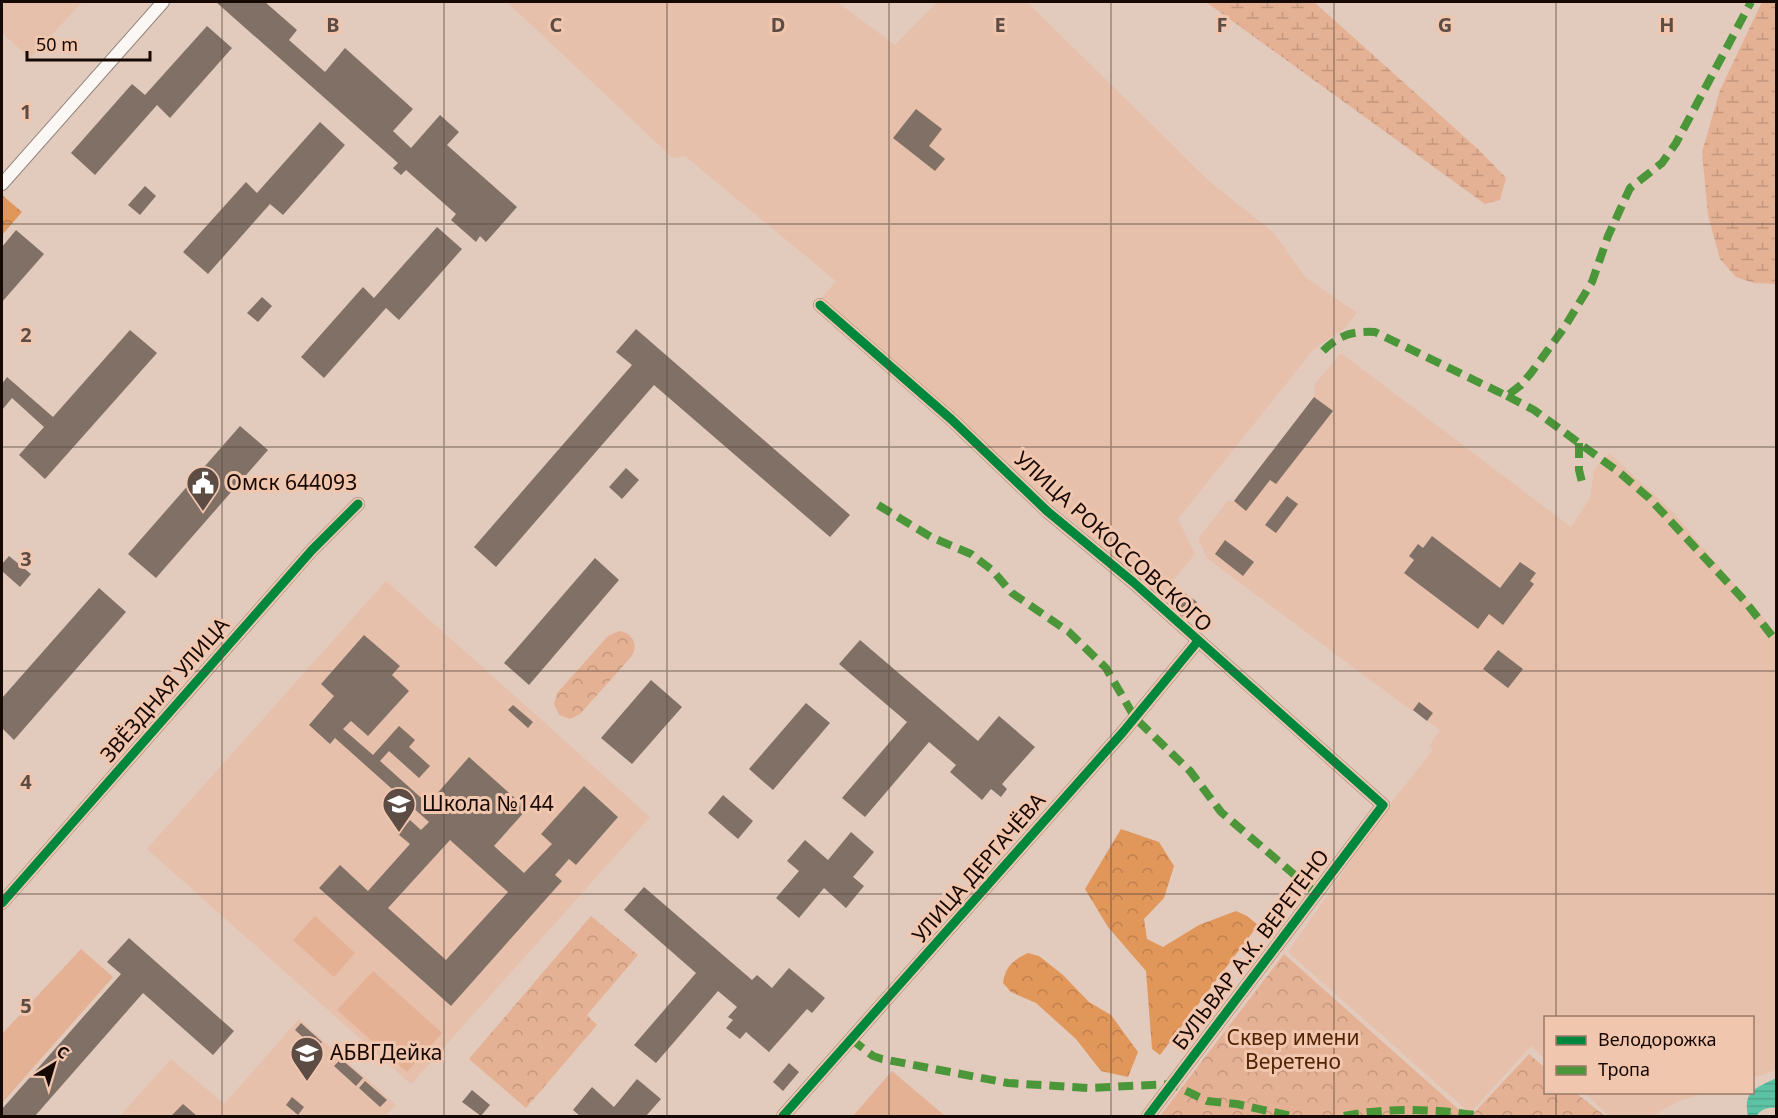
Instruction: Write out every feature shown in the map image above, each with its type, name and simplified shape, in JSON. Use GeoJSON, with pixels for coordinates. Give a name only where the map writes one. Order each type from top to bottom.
{"type":"FeatureCollection","features":[{"type":"Feature","properties":{"kind":"street"},"geometry":{"type":"LineString","coordinates":[[2,184],[163,2]]}},
{"type":"Feature","properties":{"kind":"street","name":"УЛИЦА РОКОССОВСКОГО"},"geometry":{"type":"LineString","coordinates":[[820,305],[952,420],[1047,511],[1133,582],[1383,805]]}},
{"type":"Feature","properties":{"kind":"street","name":"ЗВЁЗДНАЯ УЛИЦА"},"geometry":{"type":"LineString","coordinates":[[2,903],[312,550],[358,504]]}},
{"type":"Feature","properties":{"kind":"street","name":"УЛИЦА ДЕРГАЧЁВА"},"geometry":{"type":"LineString","coordinates":[[783,1116],[1123,732],[1198,641]]}},
{"type":"Feature","properties":{"kind":"street","name":"БУЛЬВАР А.К. ВЕРЕТЕНО"},"geometry":{"type":"LineString","coordinates":[[1148,1116],[1383,805]]}},
{"type":"Feature","properties":{"kind":"shaded area"},"geometry":{"type":"Polygon","coordinates":[[[2,2],[82,2],[30,58],[2,33],[2,2]]]}},
{"type":"Feature","properties":{"kind":"shaded area"},"geometry":{"type":"Polygon","coordinates":[[[507,2],[837,2],[895,45],[937,2],[1027,2],[1209,181],[1273,232],[1305,277],[1357,313],[1345,328],[1314,349],[1178,519],[1195,554],[1160,596],[1042,496],[963,421],[821,299],[836,281],[685,156],[673,158],[507,2]]]}},
{"type":"Feature","properties":{"kind":"shaded area"},"geometry":{"type":"Polygon","coordinates":[[[1341,353],[1571,527],[1590,498],[1594,470],[1609,453],[1672,511],[1776,633],[1776,1070],[1754,1078],[1754,1016],[1544,1016],[1544,1058],[1531,1046],[1470,1113],[1288,952],[1391,803],[1433,750],[1429,746],[1440,730],[1207,558],[1199,541],[1199,537],[1228,501],[1234,501],[1314,397],[1315,384],[1341,353]]]}},
{"type":"Feature","properties":{"kind":"shaded area","name":"Школа №144"},"geometry":{"type":"Polygon","coordinates":[[[386,581],[650,817],[411,1084],[147,849],[386,581]]]}},
{"type":"Feature","properties":{"kind":"shaded area","name":"АБВГДейка"},"geometry":{"type":"Polygon","coordinates":[[[299,1019],[396,1105],[385,1116],[120,1116],[171,1059],[224,1104],[299,1019]]]}},
{"type":"Feature","properties":{"kind":"shaded area"},"geometry":{"type":"Polygon","coordinates":[[[1776,1078],[1776,1108],[1765,1109],[1756,1116],[1748,1116],[1747,1101],[1750,1094],[1754,1094],[1754,1090],[1776,1078]]]}},
{"type":"Feature","properties":{"kind":"shaded area"},"geometry":{"type":"Polygon","coordinates":[[[1586,1094],[1702,1094],[1679,1101],[1652,1116],[1609,1116],[1586,1094]]]}},
{"type":"Feature","properties":{"kind":"green space"},"geometry":{"type":"Polygon","coordinates":[[[1206,2],[1314,2],[1479,150],[1506,178],[1500,200],[1485,204],[1206,2]]]}},
{"type":"Feature","properties":{"kind":"green space"},"geometry":{"type":"Polygon","coordinates":[[[1762,2],[1776,2],[1776,284],[1754,283],[1736,277],[1720,259],[1708,215],[1702,152],[1720,90],[1762,2]]]}},
{"type":"Feature","properties":{"kind":"green space"},"geometry":{"type":"Polygon","coordinates":[[[2,195],[22,212],[2,235],[2,195]]]}},
{"type":"Feature","properties":{"kind":"green space"},"geometry":{"type":"Polygon","coordinates":[[[619,631],[628,634],[633,640],[634,648],[631,657],[580,714],[570,719],[559,715],[554,704],[557,693],[608,636],[619,631]]]}},
{"type":"Feature","properties":{"kind":"green space"},"geometry":{"type":"Polygon","coordinates":[[[1121,829],[1159,842],[1174,866],[1164,898],[1144,919],[1147,939],[1163,947],[1199,925],[1236,911],[1258,925],[1160,1055],[1152,1049],[1146,971],[1108,927],[1085,889],[1121,829]]]}},
{"type":"Feature","properties":{"kind":"green space"},"geometry":{"type":"Polygon","coordinates":[[[315,916],[355,953],[334,977],[293,940],[315,916]]]}},
{"type":"Feature","properties":{"kind":"green space"},"geometry":{"type":"Polygon","coordinates":[[[591,916],[638,955],[587,1015],[597,1025],[526,1108],[469,1059],[591,916]]]}},
{"type":"Feature","properties":{"kind":"green space"},"geometry":{"type":"Polygon","coordinates":[[[81,949],[113,977],[2,1103],[2,1034],[81,949]]]}},
{"type":"Feature","properties":{"kind":"green space"},"geometry":{"type":"Polygon","coordinates":[[[1028,953],[1039,956],[1063,975],[1089,1002],[1111,1015],[1138,1052],[1128,1077],[1101,1071],[1076,1039],[1036,1003],[1011,992],[1003,983],[1011,965],[1028,953]]]}},
{"type":"Feature","properties":{"kind":"green space","name":"Сквер имени Веретено"},"geometry":{"type":"Polygon","coordinates":[[[1284,954],[1466,1116],[1160,1116],[1284,954]]]}},
{"type":"Feature","properties":{"kind":"green space"},"geometry":{"type":"Polygon","coordinates":[[[373,971],[442,1033],[407,1072],[337,1010],[373,971]]]}},
{"type":"Feature","properties":{"kind":"green space"},"geometry":{"type":"Polygon","coordinates":[[[1529,1054],[1544,1067],[1544,1094],[1577,1094],[1605,1116],[1471,1116],[1529,1054]]]}},
{"type":"Feature","properties":{"kind":"green space"},"geometry":{"type":"Polygon","coordinates":[[[892,1071],[945,1116],[853,1116],[892,1071]]]}},
{"type":"Feature","properties":{"kind":"building"},"geometry":{"type":"Polygon","coordinates":[[[216,2],[265,2],[297,30],[289,40],[325,72],[345,48],[413,109],[393,131],[411,148],[440,115],[459,132],[447,145],[517,207],[486,242],[480,236],[476,242],[451,220],[456,214],[406,170],[401,175],[393,168],[398,163],[216,2]]]}},
{"type":"Feature","properties":{"kind":"building"},"geometry":{"type":"Polygon","coordinates":[[[207,26],[232,48],[170,118],[157,105],[95,175],[71,153],[132,84],[145,95],[207,26]]]}},
{"type":"Feature","properties":{"kind":"building"},"geometry":{"type":"Polygon","coordinates":[[[916,109],[942,129],[929,146],[945,159],[935,171],[893,138],[916,109]]]}},
{"type":"Feature","properties":{"kind":"building"},"geometry":{"type":"Polygon","coordinates":[[[320,122],[345,145],[283,215],[270,204],[208,274],[183,252],[246,182],[257,193],[320,122]]]}},
{"type":"Feature","properties":{"kind":"building"},"geometry":{"type":"Polygon","coordinates":[[[145,186],[156,196],[140,215],[128,205],[145,186]]]}},
{"type":"Feature","properties":{"kind":"building"},"geometry":{"type":"Polygon","coordinates":[[[437,227],[462,249],[399,320],[386,308],[324,378],[301,357],[363,287],[374,298],[437,227]]]}},
{"type":"Feature","properties":{"kind":"building"},"geometry":{"type":"Polygon","coordinates":[[[16,230],[44,254],[2,302],[2,247],[16,230]]]}},
{"type":"Feature","properties":{"kind":"building"},"geometry":{"type":"Polygon","coordinates":[[[262,297],[272,306],[258,322],[247,313],[262,297]]]}},
{"type":"Feature","properties":{"kind":"building"},"geometry":{"type":"Polygon","coordinates":[[[636,329],[850,515],[830,537],[654,385],[496,567],[474,547],[632,365],[616,352],[636,329]]]}},
{"type":"Feature","properties":{"kind":"building"},"geometry":{"type":"Polygon","coordinates":[[[130,330],[157,353],[45,479],[19,455],[44,427],[12,398],[2,410],[2,384],[7,377],[53,417],[130,330]]]}},
{"type":"Feature","properties":{"kind":"building"},"geometry":{"type":"Polygon","coordinates":[[[1314,397],[1333,411],[1276,484],[1270,480],[1246,511],[1234,501],[1314,397]]]}},
{"type":"Feature","properties":{"kind":"building"},"geometry":{"type":"Polygon","coordinates":[[[240,426],[268,450],[156,578],[128,554],[240,426]]]}},
{"type":"Feature","properties":{"kind":"building"},"geometry":{"type":"Polygon","coordinates":[[[626,468],[639,480],[622,499],[609,487],[626,468]]]}},
{"type":"Feature","properties":{"kind":"building"},"geometry":{"type":"Polygon","coordinates":[[[1287,496],[1298,504],[1276,533],[1265,525],[1287,496]]]}},
{"type":"Feature","properties":{"kind":"building"},"geometry":{"type":"Polygon","coordinates":[[[1432,536],[1500,588],[1520,562],[1536,573],[1530,581],[1534,584],[1503,625],[1489,614],[1478,629],[1404,573],[1414,560],[1409,556],[1418,544],[1423,548],[1432,536]]]}},
{"type":"Feature","properties":{"kind":"building"},"geometry":{"type":"Polygon","coordinates":[[[1225,540],[1254,562],[1243,576],[1215,554],[1225,540]]]}},
{"type":"Feature","properties":{"kind":"building"},"geometry":{"type":"Polygon","coordinates":[[[9,556],[31,574],[20,587],[2,571],[2,564],[9,556]]]}},
{"type":"Feature","properties":{"kind":"building"},"geometry":{"type":"Polygon","coordinates":[[[595,558],[619,580],[529,685],[504,663],[595,558]]]}},
{"type":"Feature","properties":{"kind":"building"},"geometry":{"type":"Polygon","coordinates":[[[99,588],[126,612],[14,740],[2,728],[2,698],[99,588]]]}},
{"type":"Feature","properties":{"kind":"building"},"geometry":{"type":"Polygon","coordinates":[[[1185,593],[1197,602],[1185,618],[1173,608],[1185,593]]]}},
{"type":"Feature","properties":{"kind":"building"},"geometry":{"type":"Polygon","coordinates":[[[364,635],[400,666],[392,675],[409,691],[368,736],[351,721],[343,729],[373,755],[399,726],[415,740],[409,747],[430,766],[419,778],[389,751],[380,761],[428,804],[469,757],[527,809],[494,846],[524,873],[552,844],[541,834],[584,786],[618,817],[576,865],[569,859],[555,875],[562,881],[451,1006],[319,888],[340,865],[368,891],[410,844],[398,834],[410,820],[421,830],[429,822],[335,738],[330,744],[309,725],[334,696],[321,684],[364,635]],[[450,840],[388,908],[446,960],[508,892],[450,840]]]}},
{"type":"Feature","properties":{"kind":"building"},"geometry":{"type":"Polygon","coordinates":[[[860,640],[978,741],[999,716],[1035,747],[1002,784],[1007,789],[1001,797],[991,789],[982,800],[950,772],[956,765],[929,742],[865,817],[842,798],[907,722],[839,664],[860,640]]]}},
{"type":"Feature","properties":{"kind":"building"},"geometry":{"type":"Polygon","coordinates":[[[1498,650],[1523,669],[1508,688],[1483,669],[1498,650]]]}},
{"type":"Feature","properties":{"kind":"building"},"geometry":{"type":"Polygon","coordinates":[[[651,680],[682,707],[632,764],[601,738],[651,680]]]}},
{"type":"Feature","properties":{"kind":"building"},"geometry":{"type":"Polygon","coordinates":[[[1419,702],[1433,713],[1427,721],[1413,710],[1419,702]]]}},
{"type":"Feature","properties":{"kind":"building"},"geometry":{"type":"Polygon","coordinates":[[[806,703],[830,723],[773,790],[749,769],[806,703]]]}},
{"type":"Feature","properties":{"kind":"building"},"geometry":{"type":"Polygon","coordinates":[[[513,705],[533,722],[528,728],[508,710],[513,705]]]}},
{"type":"Feature","properties":{"kind":"building"},"geometry":{"type":"Polygon","coordinates":[[[723,795],[753,821],[738,839],[708,813],[723,795]]]}},
{"type":"Feature","properties":{"kind":"building"},"geometry":{"type":"Polygon","coordinates":[[[851,832],[874,852],[853,877],[864,886],[846,908],[824,888],[799,918],[776,898],[799,871],[787,861],[805,840],[828,860],[851,832]]]}},
{"type":"Feature","properties":{"kind":"building"},"geometry":{"type":"Polygon","coordinates":[[[644,887],[752,980],[757,975],[772,988],[789,968],[825,998],[812,1013],[807,1009],[769,1052],[746,1032],[740,1039],[726,1028],[733,1020],[728,1017],[737,1007],[718,991],[656,1063],[634,1045],[696,973],[624,910],[644,887]]]}},
{"type":"Feature","properties":{"kind":"building"},"geometry":{"type":"Polygon","coordinates":[[[129,938],[234,1031],[213,1055],[143,993],[35,1116],[2,1116],[2,1109],[121,974],[107,962],[129,938]]]}},
{"type":"Feature","properties":{"kind":"building"},"geometry":{"type":"Polygon","coordinates":[[[301,1023],[322,1042],[316,1049],[295,1030],[301,1023]]]}},
{"type":"Feature","properties":{"kind":"building"},"geometry":{"type":"Polygon","coordinates":[[[341,1059],[363,1078],[356,1086],[334,1066],[341,1059]]]}},
{"type":"Feature","properties":{"kind":"building"},"geometry":{"type":"Polygon","coordinates":[[[789,1063],[799,1072],[783,1091],[773,1082],[789,1063]]]}},
{"type":"Feature","properties":{"kind":"building"},"geometry":{"type":"Polygon","coordinates":[[[637,1079],[661,1099],[646,1116],[580,1116],[573,1110],[592,1087],[614,1107],[637,1079]]]}},
{"type":"Feature","properties":{"kind":"building"},"geometry":{"type":"Polygon","coordinates":[[[365,1081],[387,1100],[380,1107],[359,1088],[365,1081]]]}},
{"type":"Feature","properties":{"kind":"building"},"geometry":{"type":"Polygon","coordinates":[[[472,1090],[490,1105],[481,1116],[462,1102],[472,1090]]]}},
{"type":"Feature","properties":{"kind":"building"},"geometry":{"type":"Polygon","coordinates":[[[292,1097],[304,1107],[298,1115],[286,1105],[292,1097]]]}},
{"type":"Feature","properties":{"kind":"building"},"geometry":{"type":"Polygon","coordinates":[[[183,1104],[197,1116],[171,1116],[183,1104]]]}},
{"type":"Feature","properties":{"kind":"marked path"},"geometry":{"type":"LineString","coordinates":[[1323,351],[1346,335],[1375,332],[1507,396],[1521,385],[1564,328],[1592,282],[1608,236],[1630,188],[1662,163],[1676,143],[1751,2]]}},
{"type":"Feature","properties":{"kind":"marked path"},"geometry":{"type":"LineString","coordinates":[[1507,396],[1534,410],[1620,473],[1649,498],[1744,600],[1776,641]]}},
{"type":"Feature","properties":{"kind":"marked path"},"geometry":{"type":"LineString","coordinates":[[1579,443],[1579,470],[1583,486]]}},
{"type":"Feature","properties":{"kind":"marked path"},"geometry":{"type":"LineString","coordinates":[[878,505],[931,537],[971,554],[992,570],[1012,593],[1069,632],[1106,668],[1135,718],[1190,771],[1221,812],[1317,894]]}},
{"type":"Feature","properties":{"kind":"marked path"},"geometry":{"type":"LineString","coordinates":[[851,1039],[873,1056],[882,1059],[1008,1083],[1088,1088],[1172,1084],[1207,1101],[1237,1104],[1291,1116]]}},
{"type":"Feature","properties":{"kind":"marked path"},"geometry":{"type":"LineString","coordinates":[[1344,1116],[1378,1111],[1413,1110],[1481,1116]]}},
{"type":"Feature","properties":{"kind":"cycle path"},"geometry":{"type":"LineString","coordinates":[[820,305],[952,420],[1047,511],[1133,582],[1383,805],[1148,1116]]}},
{"type":"Feature","properties":{"kind":"cycle path"},"geometry":{"type":"LineString","coordinates":[[2,903],[312,550],[358,504]]}},
{"type":"Feature","properties":{"kind":"cycle path"},"geometry":{"type":"LineString","coordinates":[[783,1116],[1123,732],[1198,641]]}},
{"type":"Feature","properties":{"kind":"place","name":"Омск 644093"},"geometry":{"type":"Point","coordinates":[203,512]}},
{"type":"Feature","properties":{"kind":"place","name":"Школа №144"},"geometry":{"type":"Point","coordinates":[399,833]}},
{"type":"Feature","properties":{"kind":"place","name":"АБВГДейка"},"geometry":{"type":"Point","coordinates":[307,1082]}}]}
